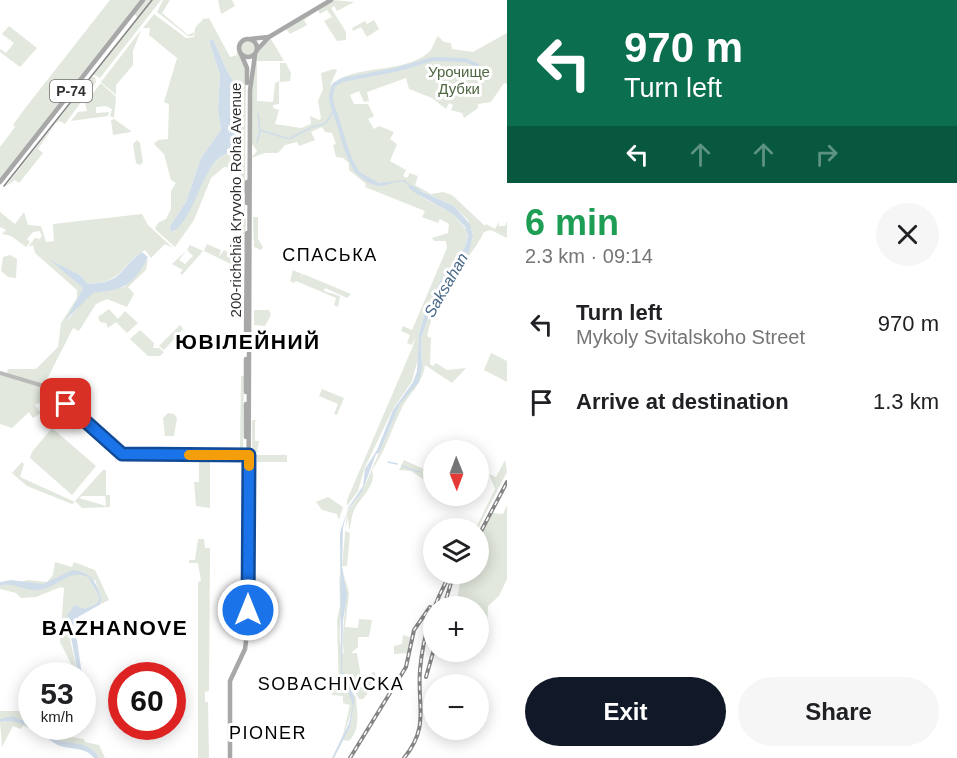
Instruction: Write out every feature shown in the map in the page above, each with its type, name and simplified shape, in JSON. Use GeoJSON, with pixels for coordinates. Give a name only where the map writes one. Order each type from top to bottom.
{"type":"FeatureCollection","features":[{"type":"Feature","properties":{"kind":"main road","name":"Р-74"},"geometry":{"type":"LineString","coordinates":[[0,182],[143,0]]}},
{"type":"Feature","properties":{"kind":"main road"},"geometry":{"type":"LineString","coordinates":[[268,37],[250,39],[240,44],[241,54],[246,58],[256,53],[268,37],[331,0]]}},
{"type":"Feature","properties":{"kind":"main road"},"geometry":{"type":"LineString","coordinates":[[250,39],[256,44],[256,53]]}},
{"type":"Feature","properties":{"kind":"main road","name":"200-richchia Kryvoho Roha Avenue"},"geometry":{"type":"LineString","coordinates":[[248,192],[250,81],[256,53]]}},
{"type":"Feature","properties":{"kind":"main road","name":"200-richchia Kryvoho Roha Avenue"},"geometry":{"type":"LineString","coordinates":[[230,758],[229,678],[244,641],[247,610],[248,81],[241,54]]}},
{"type":"Feature","properties":{"kind":"main road"},"geometry":{"type":"LineString","coordinates":[[0,373],[47,387],[122,454],[248,455]]}},
{"type":"Feature","properties":{"kind":"green space"},"geometry":{"type":"Polygon","coordinates":[[[110,0],[161,0],[100,78],[93,74],[138,18],[133,13],[0,182],[0,147],[15,127],[13,125],[110,0]]]}},
{"type":"Feature","properties":{"kind":"green space"},"geometry":{"type":"Polygon","coordinates":[[[163,0],[170,0],[162,13],[188,35],[194,32],[193,36],[188,36],[157,12],[163,0]]]}},
{"type":"Feature","properties":{"kind":"green space"},"geometry":{"type":"Polygon","coordinates":[[[218,0],[232,0],[235,6],[221,14],[218,0]]]}},
{"type":"Feature","properties":{"kind":"green space"},"geometry":{"type":"Polygon","coordinates":[[[333,0],[354,2],[337,11],[334,6],[331,8],[346,32],[346,40],[337,41],[324,21],[332,17],[327,10],[320,14],[318,10],[333,0]]]}},
{"type":"Feature","properties":{"kind":"green space"},"geometry":{"type":"Polygon","coordinates":[[[316,11],[304,20],[307,25],[290,34],[286,29],[316,11]]]}},
{"type":"Feature","properties":{"kind":"green space"},"geometry":{"type":"Polygon","coordinates":[[[154,14],[186,38],[194,37],[195,28],[206,16],[204,19],[209,18],[230,57],[237,55],[236,51],[246,71],[245,194],[235,168],[224,167],[211,178],[194,220],[175,247],[155,229],[158,223],[166,219],[171,209],[171,191],[176,183],[171,180],[164,154],[154,144],[158,140],[168,139],[169,104],[164,102],[177,58],[149,35],[150,28],[143,28],[154,14]],[[213,39],[209,41],[220,75],[218,109],[221,130],[201,158],[186,202],[170,226],[173,232],[186,214],[212,166],[220,157],[239,147],[242,96],[227,71],[213,39]]]}},
{"type":"Feature","properties":{"kind":"green space"},"geometry":{"type":"Polygon","coordinates":[[[374,20],[379,29],[367,37],[361,27],[353,31],[352,28],[365,21],[367,24],[374,20]]]}},
{"type":"Feature","properties":{"kind":"green space"},"geometry":{"type":"Polygon","coordinates":[[[9,26],[37,48],[20,67],[0,52],[0,49],[6,53],[14,43],[2,34],[9,26]]]}},
{"type":"Feature","properties":{"kind":"green space"},"geometry":{"type":"Polygon","coordinates":[[[141,30],[133,51],[133,65],[116,85],[116,95],[101,82],[141,30]]]}},
{"type":"Feature","properties":{"kind":"green space","name":"Урочище Дубки"},"geometry":{"type":"Polygon","coordinates":[[[507,33],[507,84],[504,83],[491,102],[478,104],[478,108],[464,118],[462,113],[451,110],[453,105],[449,103],[446,109],[432,98],[409,89],[406,78],[367,92],[369,101],[364,102],[359,91],[350,95],[354,104],[368,104],[374,116],[368,119],[374,129],[379,126],[394,132],[390,139],[397,144],[390,161],[406,170],[403,176],[407,178],[410,173],[418,176],[415,185],[431,194],[443,192],[452,195],[485,226],[486,224],[495,229],[499,222],[499,226],[505,226],[507,221],[507,238],[491,230],[484,232],[473,251],[442,292],[427,336],[431,338],[430,364],[433,366],[436,363],[447,370],[466,368],[452,383],[425,365],[421,378],[404,404],[372,470],[371,485],[355,508],[349,530],[348,517],[345,529],[347,512],[362,492],[400,404],[419,375],[422,367],[421,339],[430,312],[471,243],[473,233],[468,220],[454,206],[421,191],[420,196],[453,214],[468,232],[465,247],[440,281],[426,309],[419,334],[418,359],[412,381],[393,409],[365,467],[358,491],[347,506],[347,500],[413,346],[416,336],[412,345],[407,343],[410,335],[401,331],[403,326],[412,330],[447,248],[446,241],[434,241],[432,238],[448,233],[449,224],[440,219],[438,223],[422,217],[425,211],[365,187],[366,184],[349,170],[349,163],[343,158],[336,157],[333,145],[336,144],[332,133],[325,132],[322,127],[311,132],[315,140],[299,146],[297,142],[285,145],[278,153],[265,153],[251,158],[257,151],[252,144],[250,102],[255,59],[262,47],[271,39],[284,61],[257,61],[257,101],[273,102],[275,83],[280,81],[280,63],[286,63],[291,73],[290,81],[279,82],[279,104],[273,105],[273,108],[279,110],[275,124],[301,128],[311,124],[310,116],[319,120],[321,118],[318,101],[323,89],[321,73],[337,70],[330,86],[352,74],[393,67],[419,59],[431,50],[438,36],[444,42],[451,43],[452,49],[473,52],[507,33]]]}},
{"type":"Feature","properties":{"kind":"green space"},"geometry":{"type":"Polygon","coordinates":[[[248,40],[254,42],[256,48],[254,54],[248,56],[242,54],[240,48],[242,42],[248,40]]]}},
{"type":"Feature","properties":{"kind":"green space"},"geometry":{"type":"Polygon","coordinates":[[[92,77],[95,77],[96,82],[65,124],[60,121],[56,123],[38,149],[43,153],[19,183],[15,180],[5,187],[92,77]]]}},
{"type":"Feature","properties":{"kind":"green space"},"geometry":{"type":"Polygon","coordinates":[[[101,83],[116,97],[114,118],[110,116],[112,109],[106,106],[96,107],[96,113],[109,112],[108,116],[71,121],[78,112],[87,111],[85,103],[101,83]]]}},
{"type":"Feature","properties":{"kind":"green space"},"geometry":{"type":"Polygon","coordinates":[[[114,119],[131,132],[113,135],[111,120],[114,119]]]}},
{"type":"Feature","properties":{"kind":"green space"},"geometry":{"type":"Polygon","coordinates":[[[137,140],[140,143],[143,162],[140,165],[136,163],[133,144],[137,140]]]}},
{"type":"Feature","properties":{"kind":"green space"},"geometry":{"type":"Polygon","coordinates":[[[244,197],[246,221],[244,257],[241,224],[226,223],[244,220],[244,197]]]}},
{"type":"Feature","properties":{"kind":"green space"},"geometry":{"type":"Polygon","coordinates":[[[0,212],[15,224],[24,212],[28,225],[41,226],[46,242],[54,241],[53,224],[142,214],[148,225],[173,248],[165,244],[151,258],[145,250],[110,280],[88,284],[80,275],[53,262],[83,288],[67,321],[93,293],[124,287],[148,259],[146,270],[128,287],[134,294],[127,307],[107,299],[96,304],[79,331],[73,328],[44,385],[7,373],[8,369],[36,369],[58,347],[61,323],[77,298],[77,290],[35,253],[33,245],[28,247],[35,238],[40,239],[42,235],[39,231],[33,232],[27,239],[30,242],[26,247],[11,236],[2,234],[6,230],[0,227],[0,212]]]}},
{"type":"Feature","properties":{"kind":"green space"},"geometry":{"type":"Polygon","coordinates":[[[253,217],[258,217],[258,239],[263,247],[261,250],[254,247],[253,217]]]}},
{"type":"Feature","properties":{"kind":"green space"},"geometry":{"type":"Polygon","coordinates":[[[207,244],[221,250],[219,257],[224,250],[244,261],[235,266],[204,251],[207,244]]]}},
{"type":"Feature","properties":{"kind":"green space"},"geometry":{"type":"Polygon","coordinates":[[[190,245],[203,251],[182,275],[180,273],[183,270],[172,264],[186,251],[179,260],[185,264],[193,256],[187,250],[190,245]]]}},
{"type":"Feature","properties":{"kind":"green space"},"geometry":{"type":"Polygon","coordinates":[[[10,255],[17,259],[16,278],[8,277],[1,271],[3,257],[10,255]]]}},
{"type":"Feature","properties":{"kind":"green space"},"geometry":{"type":"Polygon","coordinates":[[[293,270],[302,274],[301,278],[303,274],[351,294],[347,298],[325,288],[324,291],[340,296],[338,307],[334,305],[336,298],[296,281],[294,283],[290,281],[293,270]]]}},
{"type":"Feature","properties":{"kind":"green space"},"geometry":{"type":"Polygon","coordinates":[[[109,309],[118,319],[125,311],[138,323],[127,333],[116,322],[108,328],[106,323],[100,322],[98,317],[109,309]]]}},
{"type":"Feature","properties":{"kind":"green space"},"geometry":{"type":"Polygon","coordinates":[[[254,310],[269,310],[271,315],[265,326],[254,325],[254,310]]]}},
{"type":"Feature","properties":{"kind":"green space"},"geometry":{"type":"Polygon","coordinates":[[[180,325],[183,329],[164,350],[159,346],[180,325]]]}},
{"type":"Feature","properties":{"kind":"green space"},"geometry":{"type":"Polygon","coordinates":[[[140,330],[154,343],[153,348],[159,348],[164,352],[160,356],[148,356],[130,339],[140,330]]]}},
{"type":"Feature","properties":{"kind":"green space"},"geometry":{"type":"Polygon","coordinates":[[[491,353],[507,361],[507,382],[484,370],[491,353]]]}},
{"type":"Feature","properties":{"kind":"green space"},"geometry":{"type":"Polygon","coordinates":[[[0,374],[49,389],[45,400],[35,405],[41,413],[33,418],[29,412],[12,428],[0,424],[0,374]]]}},
{"type":"Feature","properties":{"kind":"green space"},"geometry":{"type":"Polygon","coordinates":[[[241,376],[244,376],[243,453],[240,453],[241,376]]]}},
{"type":"Feature","properties":{"kind":"green space"},"geometry":{"type":"Polygon","coordinates":[[[322,389],[344,398],[337,415],[334,414],[338,404],[319,396],[322,389]]]}},
{"type":"Feature","properties":{"kind":"green space"},"geometry":{"type":"Polygon","coordinates":[[[168,413],[174,414],[177,418],[174,436],[165,436],[163,418],[168,413]]]}},
{"type":"Feature","properties":{"kind":"green space"},"geometry":{"type":"Polygon","coordinates":[[[252,420],[258,420],[255,421],[255,441],[259,441],[257,451],[260,452],[252,453],[252,420]]]}},
{"type":"Feature","properties":{"kind":"green space"},"geometry":{"type":"Polygon","coordinates":[[[52,428],[96,466],[72,495],[30,458],[32,452],[52,428]]]}},
{"type":"Feature","properties":{"kind":"green space"},"geometry":{"type":"Polygon","coordinates":[[[257,455],[287,455],[287,462],[257,462],[257,455]]]}},
{"type":"Feature","properties":{"kind":"green space"},"geometry":{"type":"Polygon","coordinates":[[[199,456],[210,456],[210,508],[196,506],[194,482],[199,482],[199,456]]]}},
{"type":"Feature","properties":{"kind":"green space"},"geometry":{"type":"Polygon","coordinates":[[[404,460],[423,469],[423,479],[411,471],[399,470],[404,460]]]}},
{"type":"Feature","properties":{"kind":"green space"},"geometry":{"type":"Polygon","coordinates":[[[505,460],[507,472],[483,518],[481,518],[487,506],[489,506],[495,489],[489,474],[496,477],[505,460]]]}},
{"type":"Feature","properties":{"kind":"green space"},"geometry":{"type":"Polygon","coordinates":[[[22,462],[24,464],[20,477],[75,502],[72,504],[27,486],[12,473],[22,462]]]}},
{"type":"Feature","properties":{"kind":"green space"},"geometry":{"type":"Polygon","coordinates":[[[103,470],[106,470],[106,495],[110,495],[110,507],[82,508],[75,501],[103,470]],[[82,496],[79,498],[106,506],[105,496],[82,496]]]}},
{"type":"Feature","properties":{"kind":"green space"},"geometry":{"type":"Polygon","coordinates":[[[328,497],[343,507],[339,520],[337,514],[322,510],[316,502],[328,497]]]}},
{"type":"Feature","properties":{"kind":"green space"},"geometry":{"type":"Polygon","coordinates":[[[507,505],[507,579],[499,596],[489,605],[489,596],[458,596],[460,584],[489,584],[489,519],[492,513],[503,514],[507,505]]]}},
{"type":"Feature","properties":{"kind":"green space"},"geometry":{"type":"Polygon","coordinates":[[[345,531],[350,533],[347,566],[342,566],[345,531]]]}},
{"type":"Feature","properties":{"kind":"green space"},"geometry":{"type":"Polygon","coordinates":[[[198,539],[204,539],[205,548],[210,548],[209,691],[205,692],[205,702],[208,702],[209,758],[198,758],[198,582],[201,581],[198,563],[189,563],[189,560],[195,560],[198,539]]]}},
{"type":"Feature","properties":{"kind":"green space"},"geometry":{"type":"Polygon","coordinates":[[[55,562],[72,567],[74,562],[95,570],[109,600],[97,606],[102,599],[95,580],[91,582],[100,598],[96,604],[81,611],[68,630],[75,662],[70,662],[60,642],[64,588],[61,587],[36,597],[21,598],[16,593],[0,589],[0,586],[28,580],[47,582],[53,575],[55,562]]]}},
{"type":"Feature","properties":{"kind":"green space"},"geometry":{"type":"Polygon","coordinates":[[[342,568],[349,593],[345,627],[358,628],[359,619],[372,620],[369,637],[358,637],[358,647],[351,653],[357,653],[361,677],[365,675],[366,679],[374,671],[377,679],[366,689],[368,693],[363,699],[359,699],[353,689],[348,688],[356,697],[357,715],[357,726],[349,741],[343,740],[350,727],[354,705],[342,739],[350,705],[343,703],[343,696],[332,695],[331,689],[339,689],[337,620],[340,606],[339,574],[343,594],[341,647],[344,655],[346,590],[342,568]]]}},
{"type":"Feature","properties":{"kind":"green space"},"geometry":{"type":"Polygon","coordinates":[[[403,635],[410,637],[408,653],[394,654],[394,646],[402,644],[403,635]]]}},
{"type":"Feature","properties":{"kind":"green space"},"geometry":{"type":"Polygon","coordinates":[[[0,711],[18,711],[18,718],[0,719],[0,711]]]}},
{"type":"Feature","properties":{"kind":"green space"},"geometry":{"type":"Polygon","coordinates":[[[0,722],[18,722],[18,728],[13,726],[2,747],[0,722]]]}},
{"type":"Feature","properties":{"kind":"green space"},"geometry":{"type":"Polygon","coordinates":[[[58,740],[84,740],[99,745],[105,758],[99,758],[91,749],[58,740]]]}},
{"type":"Feature","properties":{"kind":"water"},"geometry":{"type":"Polygon","coordinates":[[[213,39],[227,71],[242,96],[242,136],[239,146],[212,165],[185,220],[171,232],[170,226],[186,202],[201,158],[221,130],[218,109],[220,75],[209,41],[213,39]]]}},
{"type":"Feature","properties":{"kind":"water"},"geometry":{"type":"Polygon","coordinates":[[[354,169],[379,183],[405,180],[416,192],[425,193],[454,206],[470,224],[473,235],[469,252],[430,312],[421,339],[422,367],[419,382],[400,404],[379,453],[376,454],[362,492],[347,511],[363,486],[365,469],[377,450],[393,410],[413,382],[417,371],[419,334],[426,309],[440,281],[465,247],[468,235],[465,227],[453,214],[414,192],[405,182],[381,186],[372,184],[363,179],[354,169]]]}},
{"type":"Feature","properties":{"kind":"water"},"geometry":{"type":"Polygon","coordinates":[[[142,252],[148,257],[141,270],[130,282],[118,289],[93,293],[66,320],[83,288],[50,260],[80,275],[88,284],[100,283],[109,281],[120,274],[142,252]]]}},
{"type":"Feature","properties":{"kind":"water"},"geometry":{"type":"Polygon","coordinates":[[[347,511],[343,528],[342,566],[347,595],[343,621],[342,670],[354,696],[354,705],[350,727],[332,758],[349,723],[353,705],[341,673],[340,533],[347,511]]]}},
{"type":"Feature","properties":{"kind":"water"},"geometry":{"type":"Polygon","coordinates":[[[73,570],[85,573],[98,588],[102,599],[99,605],[78,617],[71,630],[77,640],[80,662],[76,662],[67,615],[75,605],[85,609],[96,604],[100,598],[88,577],[81,575],[70,576],[49,587],[37,590],[11,585],[0,586],[0,582],[11,580],[43,584],[73,570]]]}},
{"type":"Feature","properties":{"kind":"water"},"geometry":{"type":"Polygon","coordinates":[[[12,716],[18,718],[18,723],[0,722],[0,719],[12,716]]]}},
{"type":"Feature","properties":{"kind":"water"},"geometry":{"type":"Polygon","coordinates":[[[50,740],[81,744],[91,749],[99,758],[94,758],[86,751],[56,744],[50,740]]]}},
{"type":"Feature","properties":{"kind":"waterway","name":"Saksahan"},"geometry":{"type":"LineString","coordinates":[[357,172],[348,153],[332,104],[331,95],[334,85],[342,80],[395,70],[433,59],[465,60],[477,65]]}},
{"type":"Feature","properties":{"kind":"waterway"},"geometry":{"type":"LineString","coordinates":[[312,127],[325,124],[333,112]]}},
{"type":"Feature","properties":{"kind":"waterway"},"geometry":{"type":"LineString","coordinates":[[258,114],[260,130],[289,139],[310,128]]}},
{"type":"Feature","properties":{"kind":"waterway"},"geometry":{"type":"LineString","coordinates":[[257,142],[260,131]]}},
{"type":"Feature","properties":{"kind":"waterway","name":"Saksahan"},"geometry":{"type":"LineString","coordinates":[[411,187],[425,196]]}},
{"type":"Feature","properties":{"kind":"waterway"},"geometry":{"type":"LineString","coordinates":[[388,462],[397,464]]}},
{"type":"Feature","properties":{"kind":"waterway"},"geometry":{"type":"LineString","coordinates":[[402,466],[419,472]]}},
{"type":"Feature","properties":{"kind":"tram line"},"geometry":{"type":"LineString","coordinates":[[4,186],[152,0]]}},
{"type":"Feature","properties":{"kind":"railway"},"geometry":{"type":"LineString","coordinates":[[488,518],[507,482]]}},
{"type":"Feature","properties":{"kind":"railway"},"geometry":{"type":"LineString","coordinates":[[404,758],[412,747],[420,726],[421,657],[426,632],[445,584]]}},
{"type":"Feature","properties":{"kind":"railway"},"geometry":{"type":"LineString","coordinates":[[447,596],[451,584]]}},
{"type":"Feature","properties":{"kind":"railway"},"geometry":{"type":"LineString","coordinates":[[350,758],[406,667],[414,630],[423,617]]}},
{"type":"Feature","properties":{"kind":"railway"},"geometry":{"type":"LineString","coordinates":[[427,674],[430,662]]}},
{"type":"Feature","properties":{"kind":"slow traffic"},"geometry":{"type":"LineString","coordinates":[[189,455],[249,455],[249,466]]}},
{"type":"Feature","properties":{"kind":"district","name":"СПАСЬКА"},"geometry":{"type":"Point","coordinates":[330,255]}},
{"type":"Feature","properties":{"kind":"district","name":"ЮВІЛЕЙНИЙ"},"geometry":{"type":"Point","coordinates":[248,341]}},
{"type":"Feature","properties":{"kind":"district","name":"BAZHANOVE"},"geometry":{"type":"Point","coordinates":[115,627]}},
{"type":"Feature","properties":{"kind":"district","name":"SOBACHIVCKA"},"geometry":{"type":"Point","coordinates":[331,684]}},
{"type":"Feature","properties":{"kind":"district","name":"PIONER"},"geometry":{"type":"Point","coordinates":[268,733]}},
{"type":"Feature","properties":{"kind":"route"},"geometry":{"type":"LineString","coordinates":[[66,404],[122,454],[249,455],[248,610]]}}]}
